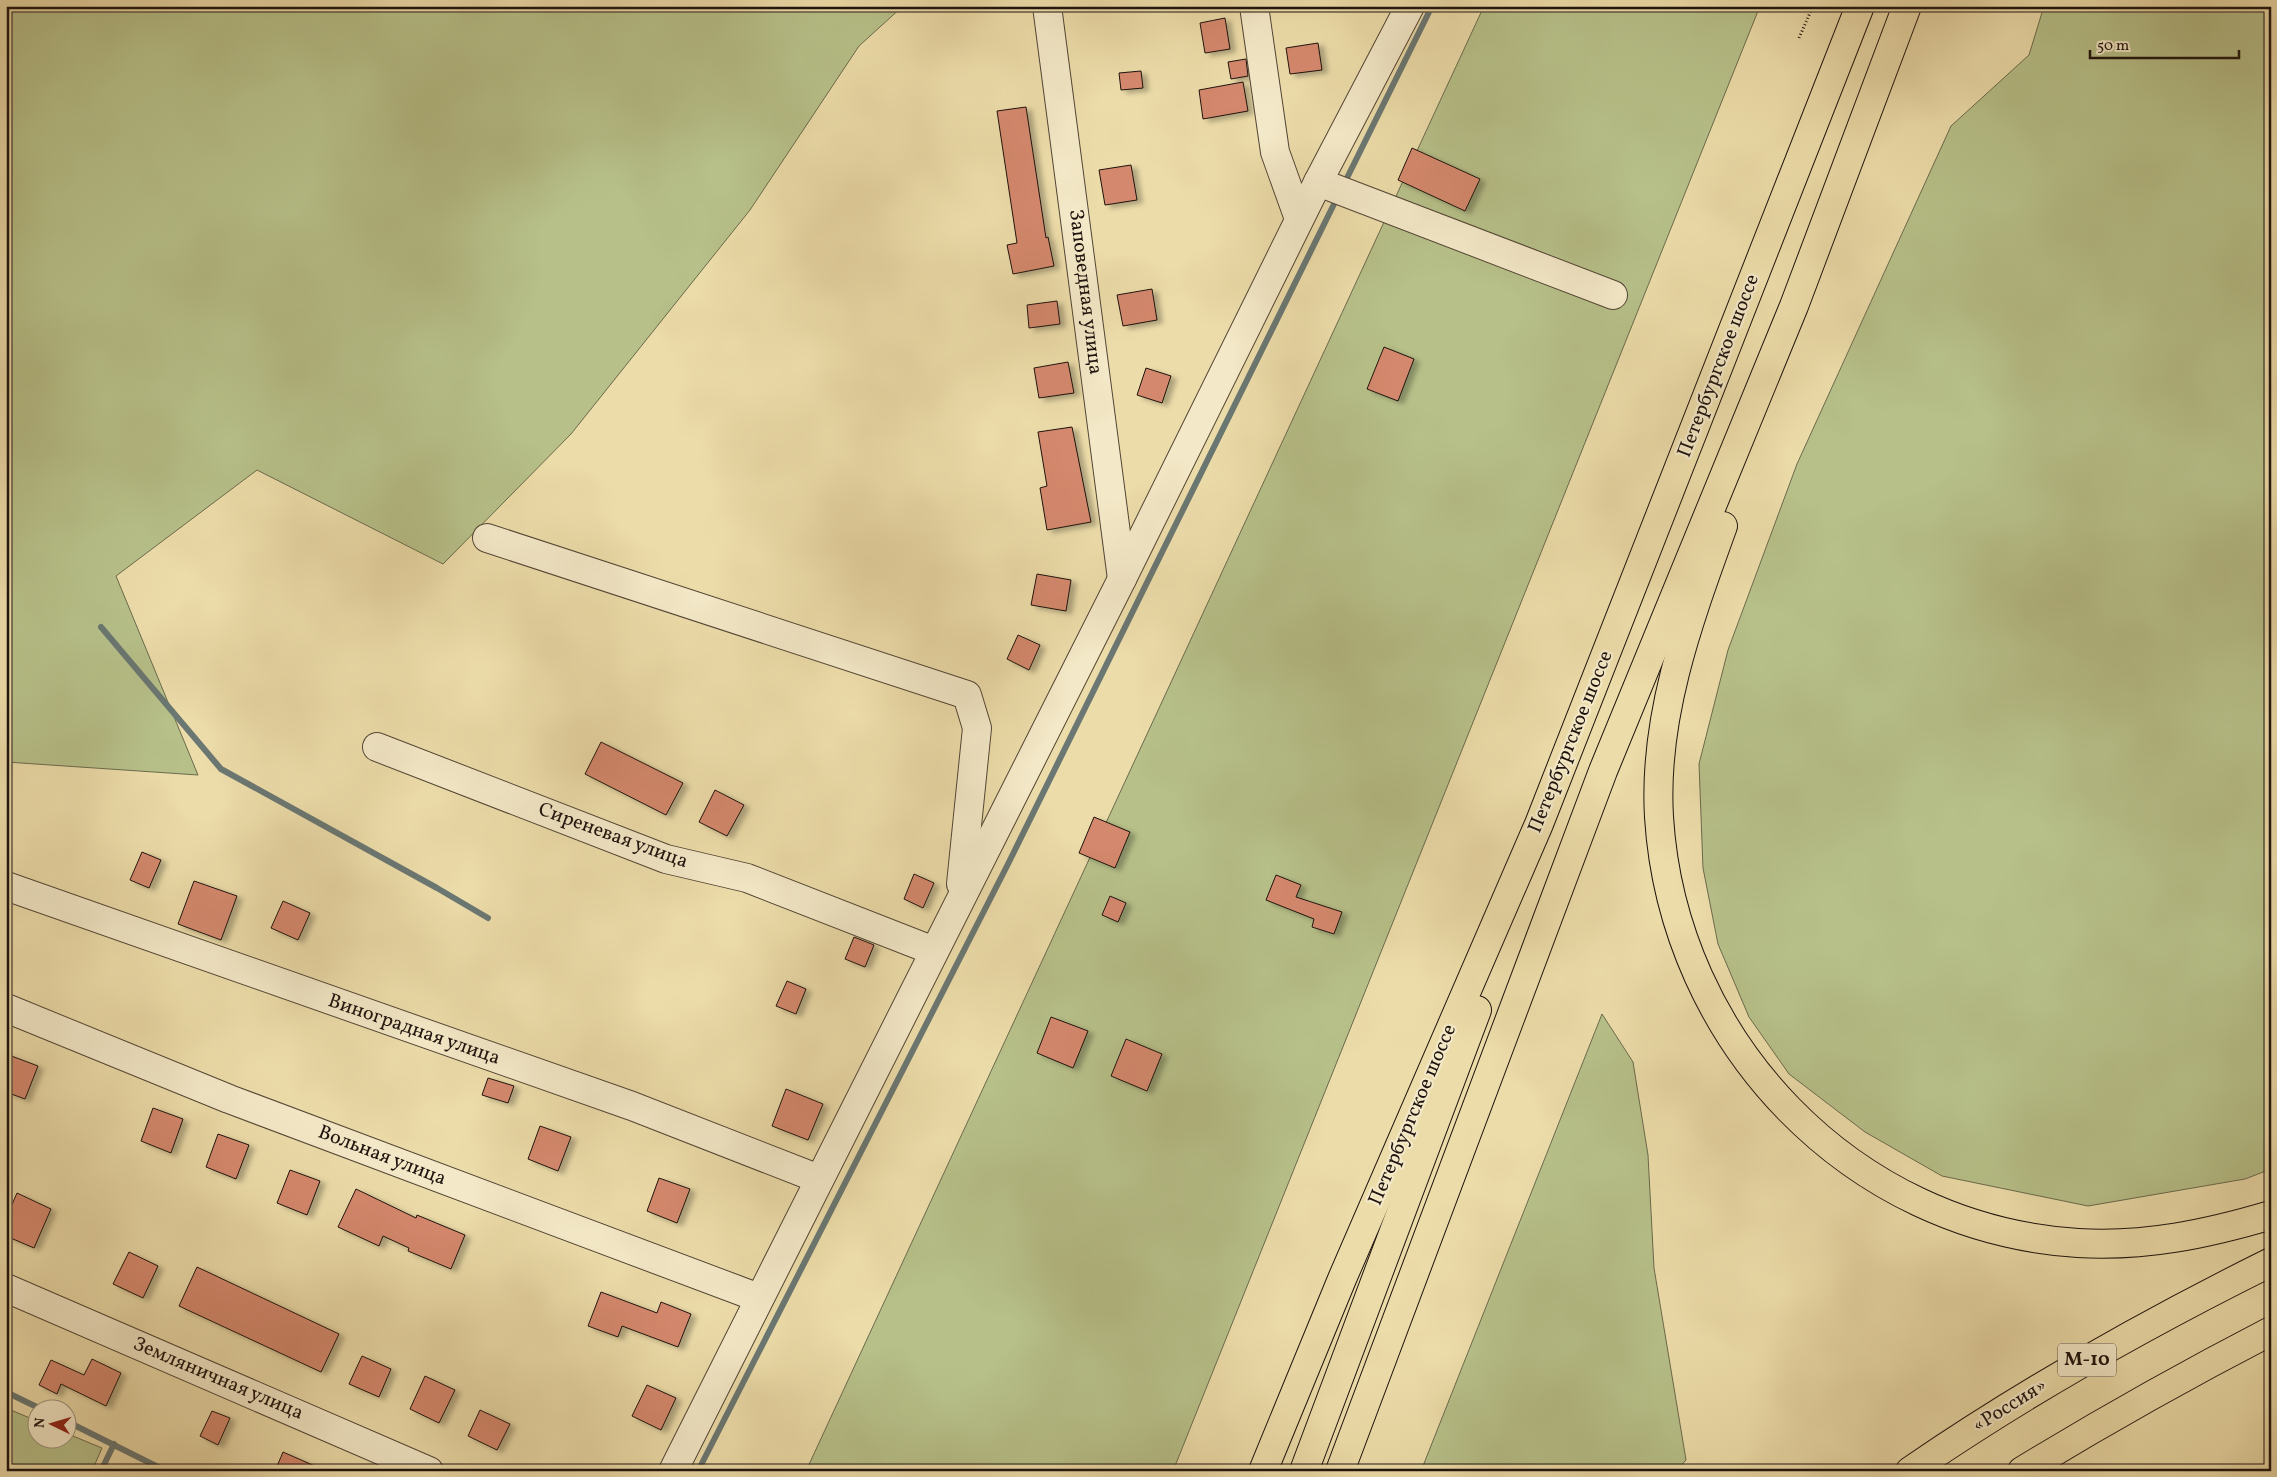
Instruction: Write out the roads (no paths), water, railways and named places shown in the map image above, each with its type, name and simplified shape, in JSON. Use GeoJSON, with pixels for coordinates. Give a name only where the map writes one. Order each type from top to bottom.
{"type":"FeatureCollection","features":[{"type":"Feature","properties":{"kind":"main road","name":"Петербургское шоссе"},"geometry":{"type":"LineString","coordinates":[[1263,1471],[1342,1279],[1539,824],[1860,6]]}},
{"type":"Feature","properties":{"kind":"main road","name":"Петербургское шоссе"},"geometry":{"type":"LineString","coordinates":[[1340,1471],[1603,771],[1794,306],[1908,6]]}},
{"type":"Feature","properties":{"kind":"main road"},"geometry":{"type":"LineString","coordinates":[[1794,306],[1739,482],[1690,619],[1673,680],[1661,748],[1659,816],[1668,884],[1687,950],[1716,1013],[1754,1070],[1782,1102],[1819,1138],[1882,1182],[1944,1212],[1976,1224],[2026,1236],[2111,1244],[2179,1238],[2212,1232],[2271,1214]]}},
{"type":"Feature","properties":{"kind":"main road"},"geometry":{"type":"LineString","coordinates":[[1304,1471],[1508,929],[1539,824]]}},
{"type":"Feature","properties":{"kind":"main road","name":"«Россия»"},"geometry":{"type":"LineString","coordinates":[[1910,1471],[2071,1369],[2190,1302],[2271,1262]]}},
{"type":"Feature","properties":{"kind":"main road"},"geometry":{"type":"LineString","coordinates":[[2022,1471],[2105,1421],[2271,1331]]}},
{"type":"Feature","properties":{"kind":"street","name":"Заповедная улица"},"geometry":{"type":"LineString","coordinates":[[1047,6],[1122,579]]}},
{"type":"Feature","properties":{"kind":"street"},"geometry":{"type":"LineString","coordinates":[[1254,6],[1275,152],[1300,219]]}},
{"type":"Feature","properties":{"kind":"street"},"geometry":{"type":"LineString","coordinates":[[673,1471],[1122,579],[1300,219],[1333,188],[1410,6]]}},
{"type":"Feature","properties":{"kind":"street"},"geometry":{"type":"LineString","coordinates":[[1333,188],[1613,295]]}},
{"type":"Feature","properties":{"kind":"street"},"geometry":{"type":"LineString","coordinates":[[487,538],[967,695],[977,728],[960,901]]}},
{"type":"Feature","properties":{"kind":"street","name":"Сиреневая улица"},"geometry":{"type":"LineString","coordinates":[[378,747],[666,859],[747,878],[934,950]]}},
{"type":"Feature","properties":{"kind":"street","name":"Виноградная улица"},"geometry":{"type":"LineString","coordinates":[[6,886],[632,1106],[819,1179]]}},
{"type":"Feature","properties":{"kind":"street","name":"Вольная улица"},"geometry":{"type":"LineString","coordinates":[[6,1008],[229,1099],[759,1298]]}},
{"type":"Feature","properties":{"kind":"street","name":"Земляничная улица"},"geometry":{"type":"LineString","coordinates":[[6,1288],[430,1471]]}},
{"type":"Feature","properties":{"kind":"waterway"},"geometry":{"type":"LineString","coordinates":[[1344,184],[1432,6]]}},
{"type":"Feature","properties":{"kind":"waterway"},"geometry":{"type":"LineString","coordinates":[[698,1471],[1007,866],[1338,196]]}},
{"type":"Feature","properties":{"kind":"waterway"},"geometry":{"type":"LineString","coordinates":[[101,627],[221,769],[488,918]]}},
{"type":"Feature","properties":{"kind":"waterway"},"geometry":{"type":"LineString","coordinates":[[6,1392],[28,1403]]}},
{"type":"Feature","properties":{"kind":"waterway"},"geometry":{"type":"LineString","coordinates":[[78,1427],[166,1471]]}},
{"type":"Feature","properties":{"kind":"waterway"},"geometry":{"type":"LineString","coordinates":[[101,1471],[114,1444]]}}]}
